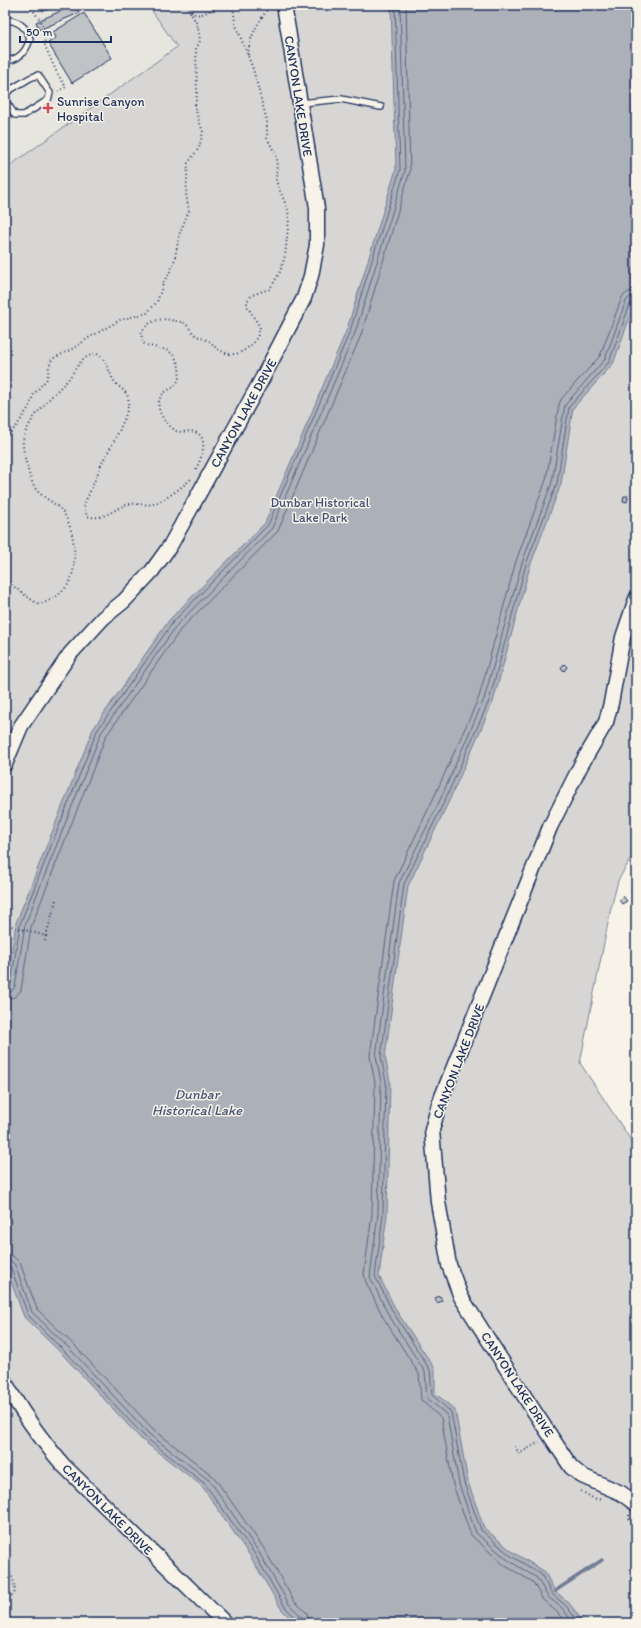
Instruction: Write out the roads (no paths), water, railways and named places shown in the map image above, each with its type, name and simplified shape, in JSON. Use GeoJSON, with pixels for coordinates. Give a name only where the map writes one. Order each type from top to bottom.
{"type":"FeatureCollection","features":[{"type":"Feature","properties":{"kind":"street","name":"CANYON LAKE DRIVE"},"geometry":{"type":"LineString","coordinates":[[5,764],[21,726],[70,654],[103,618],[124,601],[152,571],[170,546],[262,379],[304,298],[311,276],[317,245],[317,208],[284,5]]}},
{"type":"Feature","properties":{"kind":"street","name":"CANYON LAKE DRIVE"},"geometry":{"type":"LineString","coordinates":[[632,1507],[621,1493],[582,1476],[571,1467],[461,1297],[449,1265],[443,1237],[438,1202],[432,1130],[439,1104],[550,827],[581,765],[606,722],[623,637],[636,599]]}},
{"type":"Feature","properties":{"kind":"street","name":"CANYON LAKE DRIVE"},"geometry":{"type":"LineString","coordinates":[[5,1382],[26,1416],[63,1465],[225,1623]]}},
{"type":"Feature","properties":{"kind":"lane"},"geometry":{"type":"LineString","coordinates":[[5,20],[12,20],[23,25],[30,39],[23,54],[13,60],[5,61]]}},
{"type":"Feature","properties":{"kind":"lane"},"geometry":{"type":"LineString","coordinates":[[5,93],[38,75],[50,93],[48,100],[24,115],[15,115],[5,100]]}},
{"type":"Feature","properties":{"kind":"lane"},"geometry":{"type":"LineString","coordinates":[[300,103],[341,99],[381,107]]}},
{"type":"Feature","properties":{"kind":"water","name":"Dunbar Historical Lake"},"geometry":{"type":"Polygon","coordinates":[[[391,5],[636,5],[636,300],[613,364],[573,408],[561,484],[530,566],[493,702],[449,801],[408,886],[385,1057],[390,1081],[387,1215],[379,1276],[396,1310],[435,1369],[435,1393],[455,1410],[468,1482],[484,1528],[514,1553],[544,1571],[555,1591],[569,1603],[584,1623],[296,1623],[282,1610],[250,1556],[202,1486],[142,1440],[63,1355],[24,1317],[5,1265],[5,997],[16,923],[93,729],[170,619],[265,523],[347,329],[396,169],[391,5]]]}},
{"type":"Feature","properties":{"kind":"waterway"},"geometry":{"type":"LineString","coordinates":[[555,1591],[602,1560]]}},
{"type":"Feature","properties":{"kind":"place","name":"Sunrise Canyon Hospital"},"geometry":{"type":"Point","coordinates":[48,108]}},
{"type":"Feature","properties":{"kind":"park label","name":"Dunbar Historical Lake Park"},"geometry":{"type":"Point","coordinates":[320,510]}}]}
